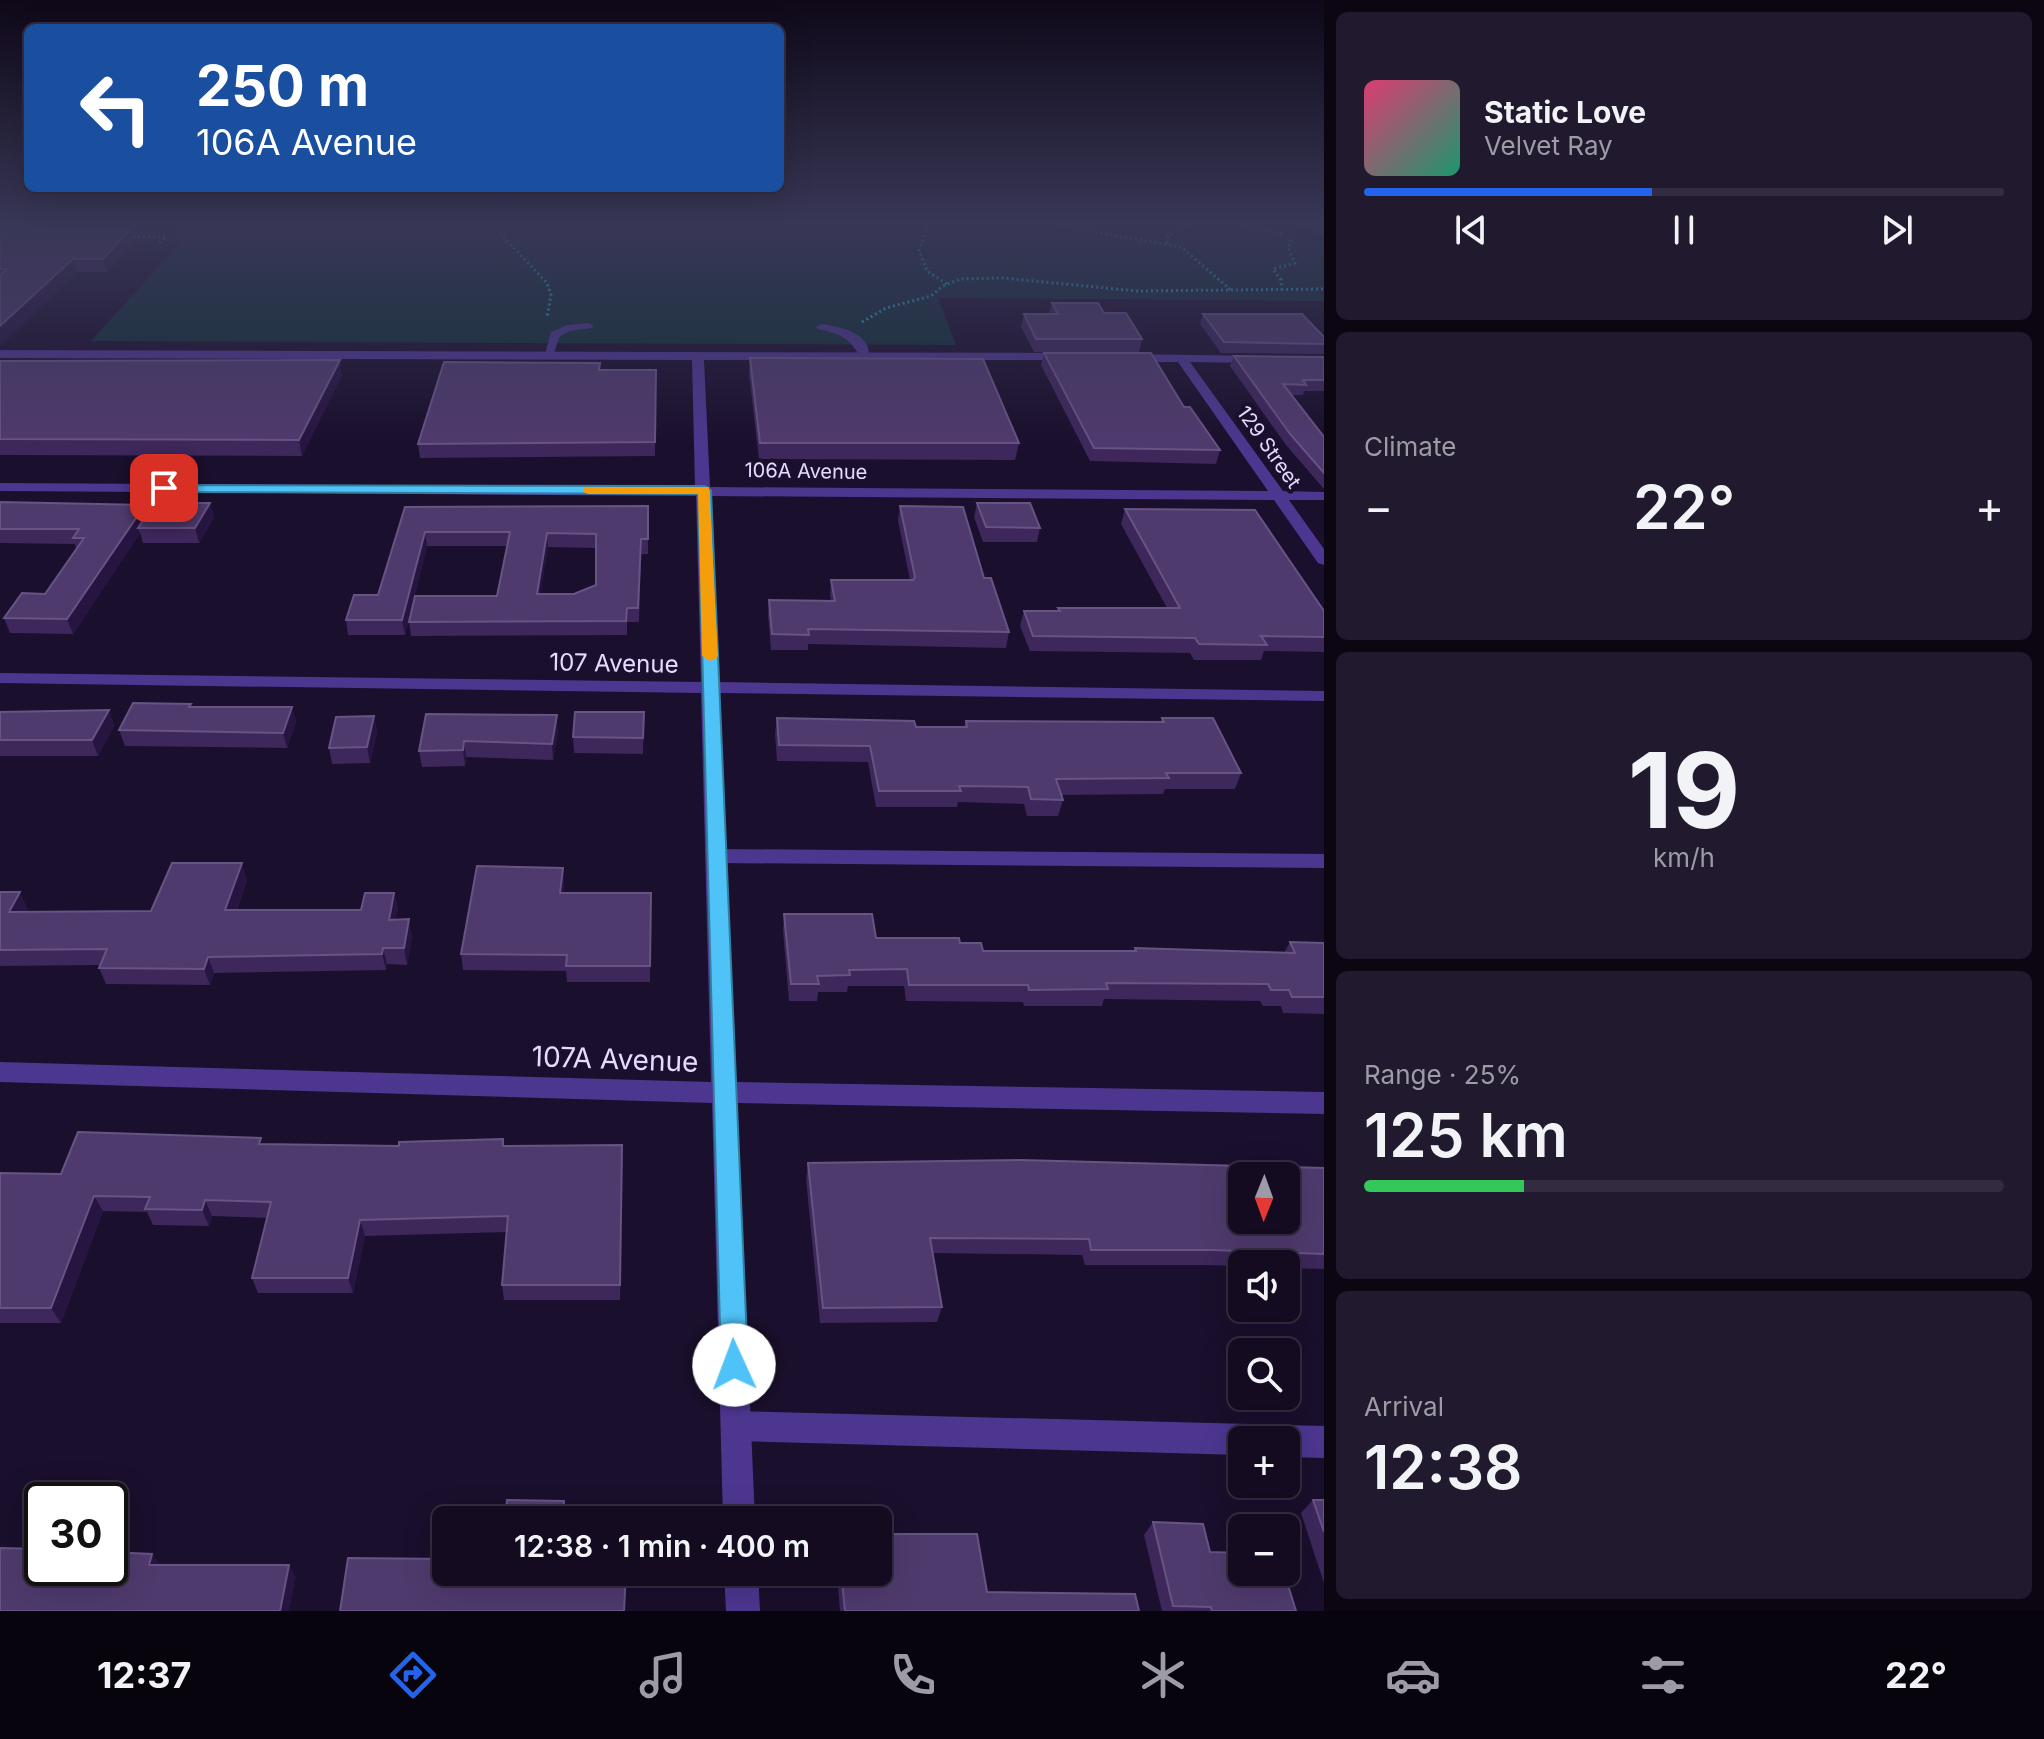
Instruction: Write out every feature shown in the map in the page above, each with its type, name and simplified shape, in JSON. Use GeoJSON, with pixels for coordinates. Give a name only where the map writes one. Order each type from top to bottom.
{"type":"FeatureCollection","features":[{"type":"Feature","properties":{"kind":"street"},"geometry":{"type":"LineString","coordinates":[[548,355],[555,334],[567,328],[588,326]]}},
{"type":"Feature","properties":{"kind":"street"},"geometry":{"type":"LineString","coordinates":[[822,327],[847,331],[857,338],[865,356]]}},
{"type":"Feature","properties":{"kind":"street"},"geometry":{"type":"LineString","coordinates":[[0,354],[1080,357]]}},
{"type":"Feature","properties":{"kind":"street"},"geometry":{"type":"LineString","coordinates":[[698,355],[739,1506]]}},
{"type":"Feature","properties":{"kind":"street"},"geometry":{"type":"LineString","coordinates":[[1111,358],[1276,360]]}},
{"type":"Feature","properties":{"kind":"street","name":"129 Street"},"geometry":{"type":"LineString","coordinates":[[1181,358],[1324,560]]}},
{"type":"Feature","properties":{"kind":"street","name":"106A Avenue"},"geometry":{"type":"LineString","coordinates":[[0,487],[1324,496]]}},
{"type":"Feature","properties":{"kind":"street","name":"107 Avenue"},"geometry":{"type":"LineString","coordinates":[[0,678],[1324,696]]}},
{"type":"Feature","properties":{"kind":"street"},"geometry":{"type":"LineString","coordinates":[[717,856],[1324,861]]}},
{"type":"Feature","properties":{"kind":"street","name":"107A Avenue"},"geometry":{"type":"LineString","coordinates":[[0,1072],[725,1093],[1324,1103]]}},
{"type":"Feature","properties":{"kind":"street"},"geometry":{"type":"LineString","coordinates":[[736,1426],[1228,1439]]}},
{"type":"Feature","properties":{"kind":"street"},"geometry":{"type":"LineString","coordinates":[[1300,1441],[1324,1442]]}},
{"type":"Feature","properties":{"kind":"street"},"geometry":{"type":"LineString","coordinates":[[742,1586],[743,1611]]}},
{"type":"Feature","properties":{"kind":"path"},"geometry":{"type":"LineString","coordinates":[[545,326],[551,296]]}},
{"type":"Feature","properties":{"kind":"path"},"geometry":{"type":"LineString","coordinates":[[854,327],[886,308],[930,296]]}},
{"type":"Feature","properties":{"kind":"green space"},"geometry":{"type":"Polygon","coordinates":[[[132,296],[1324,296],[1324,301],[938,298],[956,345],[91,341],[132,296]]]}},
{"type":"Feature","properties":{"kind":"building"},"geometry":{"type":"Polygon","coordinates":[[[0,296],[32,296],[0,326],[0,296]]]}},
{"type":"Feature","properties":{"kind":"building"},"geometry":{"type":"Polygon","coordinates":[[[1052,303],[1098,303],[1104,313],[1126,313],[1142,339],[1036,339],[1024,314],[1058,314],[1052,303]]]}},
{"type":"Feature","properties":{"kind":"building"},"geometry":{"type":"Polygon","coordinates":[[[1203,314],[1302,314],[1324,337],[1324,344],[1224,342],[1203,314]]]}},
{"type":"Feature","properties":{"kind":"building"},"geometry":{"type":"Polygon","coordinates":[[[1044,353],[1151,353],[1184,407],[1190,407],[1220,450],[1094,448],[1044,353]]]}},
{"type":"Feature","properties":{"kind":"building"},"geometry":{"type":"Polygon","coordinates":[[[1234,356],[1324,357],[1324,380],[1303,380],[1306,385],[1283,384],[1324,437],[1324,473],[1290,434],[1234,356]]]}},
{"type":"Feature","properties":{"kind":"building"},"geometry":{"type":"Polygon","coordinates":[[[750,358],[983,359],[1019,443],[760,443],[750,358]]]}},
{"type":"Feature","properties":{"kind":"building"},"geometry":{"type":"Polygon","coordinates":[[[340,360],[299,440],[0,439],[0,361],[340,360]]]}},
{"type":"Feature","properties":{"kind":"building"},"geometry":{"type":"Polygon","coordinates":[[[444,362],[600,363],[599,370],[656,370],[655,442],[418,444],[444,362]]]}},
{"type":"Feature","properties":{"kind":"building"},"geometry":{"type":"Polygon","coordinates":[[[0,502],[145,505],[67,619],[4,618],[22,593],[45,594],[84,538],[73,538],[79,529],[0,529],[0,502]]]}},
{"type":"Feature","properties":{"kind":"building"},"geometry":{"type":"Polygon","coordinates":[[[154,503],[210,503],[195,528],[138,528],[154,503]]]}},
{"type":"Feature","properties":{"kind":"building"},"geometry":{"type":"Polygon","coordinates":[[[977,503],[1030,503],[1040,528],[986,527],[977,503]]]}},
{"type":"Feature","properties":{"kind":"building"},"geometry":{"type":"Polygon","coordinates":[[[648,506],[648,539],[641,539],[638,608],[627,608],[626,621],[409,622],[415,596],[497,596],[510,532],[425,532],[402,620],[346,620],[354,595],[378,595],[405,507],[648,506]],[[547,533],[537,594],[574,594],[596,585],[596,534],[547,533]]]}},
{"type":"Feature","properties":{"kind":"building"},"geometry":{"type":"Polygon","coordinates":[[[900,506],[963,507],[984,578],[991,578],[1009,632],[808,629],[809,635],[772,634],[769,600],[835,601],[831,580],[913,580],[915,577],[900,506]]]}},
{"type":"Feature","properties":{"kind":"building"},"geometry":{"type":"Polygon","coordinates":[[[1125,509],[1255,510],[1324,611],[1324,637],[1261,636],[1267,645],[1199,644],[1195,638],[1033,636],[1024,611],[1180,608],[1125,509]]]}},
{"type":"Feature","properties":{"kind":"building"},"geometry":{"type":"Polygon","coordinates":[[[133,703],[191,704],[189,707],[292,707],[283,733],[119,730],[133,703]]]}},
{"type":"Feature","properties":{"kind":"building"},"geometry":{"type":"Polygon","coordinates":[[[109,710],[92,740],[0,740],[0,712],[109,710]]]}},
{"type":"Feature","properties":{"kind":"building"},"geometry":{"type":"Polygon","coordinates":[[[575,712],[644,712],[643,738],[573,737],[575,712]]]}},
{"type":"Feature","properties":{"kind":"building"},"geometry":{"type":"Polygon","coordinates":[[[426,714],[557,715],[552,744],[464,741],[463,750],[419,751],[426,714]]]}},
{"type":"Feature","properties":{"kind":"building"},"geometry":{"type":"Polygon","coordinates":[[[374,716],[367,747],[329,748],[336,717],[374,716]]]}},
{"type":"Feature","properties":{"kind":"building"},"geometry":{"type":"Polygon","coordinates":[[[777,718],[914,721],[916,727],[967,727],[966,721],[1164,722],[1162,718],[1213,718],[1241,773],[1166,773],[1169,778],[1056,779],[1063,800],[1031,799],[1028,787],[959,786],[961,791],[879,791],[870,746],[779,745],[777,718]]]}},
{"type":"Feature","properties":{"kind":"building"},"geometry":{"type":"Polygon","coordinates":[[[172,863],[242,863],[225,910],[361,910],[365,893],[394,893],[389,920],[409,919],[404,948],[383,948],[382,954],[208,957],[204,969],[99,968],[107,949],[0,950],[0,892],[20,892],[9,912],[151,911],[172,863]]]}},
{"type":"Feature","properties":{"kind":"building"},"geometry":{"type":"Polygon","coordinates":[[[477,866],[563,868],[560,893],[651,893],[650,966],[566,966],[567,955],[461,954],[477,866]]]}},
{"type":"Feature","properties":{"kind":"building"},"geometry":{"type":"Polygon","coordinates":[[[784,914],[872,914],[876,938],[959,938],[960,943],[981,943],[983,951],[1136,951],[1135,948],[1295,953],[1290,942],[1324,943],[1324,997],[1292,997],[1289,990],[1271,990],[1268,984],[1106,983],[1108,989],[1029,990],[1028,985],[909,985],[907,969],[849,970],[850,975],[817,976],[819,984],[791,984],[784,914]]]}},
{"type":"Feature","properties":{"kind":"building"},"geometry":{"type":"Polygon","coordinates":[[[78,1132],[261,1138],[259,1144],[399,1146],[399,1142],[503,1139],[503,1146],[622,1145],[620,1285],[502,1285],[508,1216],[360,1220],[348,1278],[252,1278],[271,1202],[205,1200],[202,1210],[145,1209],[150,1197],[94,1196],[51,1308],[0,1308],[0,1173],[61,1174],[78,1132]]]}},
{"type":"Feature","properties":{"kind":"building"},"geometry":{"type":"Polygon","coordinates":[[[1021,1160],[1228,1165],[1228,1234],[1300,1234],[1300,1167],[1324,1168],[1324,1254],[1300,1253],[1300,1250],[1091,1250],[1089,1239],[930,1238],[942,1307],[823,1308],[808,1163],[1021,1160]]]}},
{"type":"Feature","properties":{"kind":"building"},"geometry":{"type":"Polygon","coordinates":[[[507,1500],[564,1501],[564,1506],[506,1506],[507,1500]]]}},
{"type":"Feature","properties":{"kind":"building"},"geometry":{"type":"Polygon","coordinates":[[[1313,1500],[1324,1500],[1324,1532],[1313,1500]]]}},
{"type":"Feature","properties":{"kind":"building"},"geometry":{"type":"Polygon","coordinates":[[[1153,1522],[1203,1524],[1210,1552],[1228,1553],[1228,1586],[1288,1586],[1296,1611],[1212,1611],[1211,1607],[1173,1606],[1153,1522]]]}},
{"type":"Feature","properties":{"kind":"building"},"geometry":{"type":"Polygon","coordinates":[[[892,1534],[977,1534],[987,1592],[1135,1594],[1139,1611],[845,1611],[842,1586],[892,1586],[892,1534]]]}},
{"type":"Feature","properties":{"kind":"building"},"geometry":{"type":"Polygon","coordinates":[[[0,1548],[24,1549],[24,1586],[128,1586],[128,1553],[152,1554],[149,1565],[289,1565],[280,1611],[0,1611],[0,1548]]]}},
{"type":"Feature","properties":{"kind":"building"},"geometry":{"type":"Polygon","coordinates":[[[348,1558],[432,1559],[432,1586],[625,1586],[624,1611],[340,1611],[348,1558]]]}},
{"type":"Feature","properties":{"kind":"slow traffic"},"geometry":{"type":"LineString","coordinates":[[588,490],[705,490],[710,656]]}},
{"type":"Feature","properties":{"kind":"route"},"geometry":{"type":"LineString","coordinates":[[164,488],[705,490],[734,1365]]}}]}
